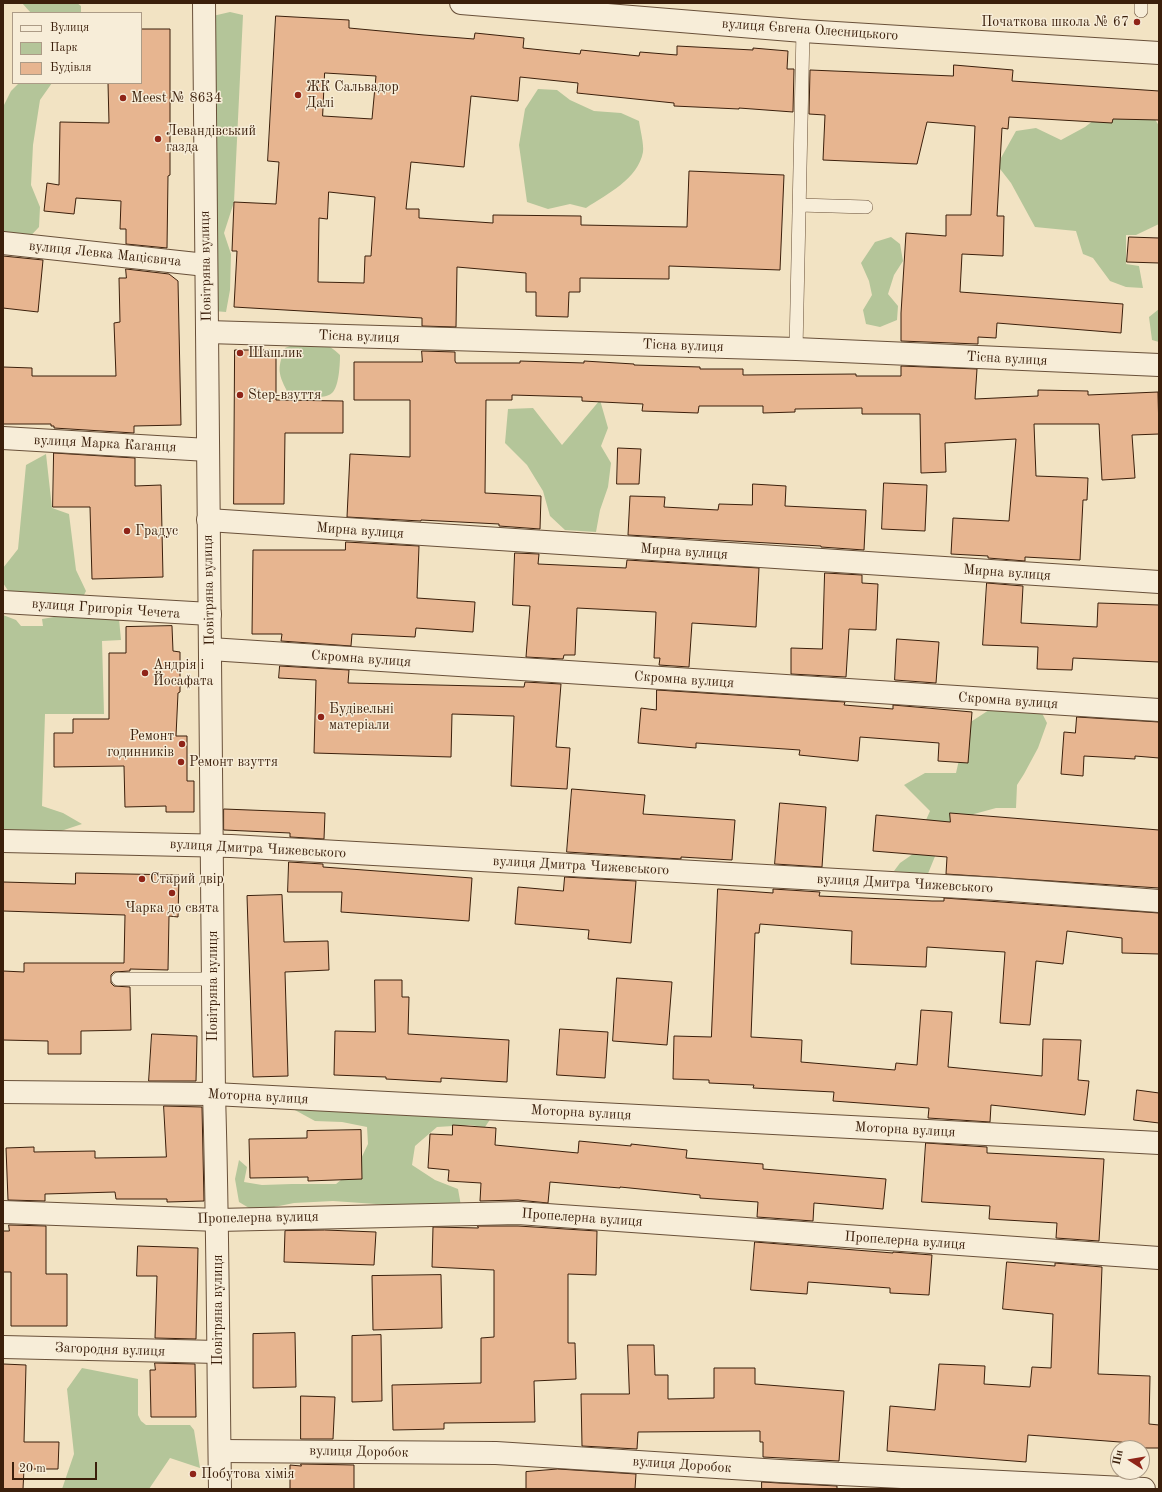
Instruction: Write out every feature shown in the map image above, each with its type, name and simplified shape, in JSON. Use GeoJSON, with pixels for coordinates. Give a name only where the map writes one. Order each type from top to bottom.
{"type":"FeatureCollection","features":[{"type":"Feature","properties":{"kind":"street","name":"Повітряна вулиця"},"geometry":{"type":"LineString","coordinates":[[204,3],[214,1094],[218,1220],[220,1489]]}},
{"type":"Feature","properties":{"kind":"street","name":"вулиця Євгена Олесницького"},"geometry":{"type":"LineString","coordinates":[[460,3],[803,31],[1159,53]]}},
{"type":"Feature","properties":{"kind":"street","name":"вулиця Левка Мацієвича"},"geometry":{"type":"LineString","coordinates":[[3,243],[206,265]]}},
{"type":"Feature","properties":{"kind":"street","name":"Тісна вулиця"},"geometry":{"type":"LineString","coordinates":[[207,332],[796,349],[1159,365]]}},
{"type":"Feature","properties":{"kind":"street","name":"вулиця Марка Каганця"},"geometry":{"type":"LineString","coordinates":[[3,438],[208,450]]}},
{"type":"Feature","properties":{"kind":"street","name":"Мирна вулиця"},"geometry":{"type":"LineString","coordinates":[[208,520],[1159,582]]}},
{"type":"Feature","properties":{"kind":"street","name":"вулиця Григорія Чечета"},"geometry":{"type":"LineString","coordinates":[[3,602],[210,614]]}},
{"type":"Feature","properties":{"kind":"street","name":"Скромна вулиця"},"geometry":{"type":"LineString","coordinates":[[210,649],[1159,710]]}},
{"type":"Feature","properties":{"kind":"street","name":"вулиця Дмитра Чижевського"},"geometry":{"type":"LineString","coordinates":[[3,841],[212,846],[990,889],[1159,901]]}},
{"type":"Feature","properties":{"kind":"street","name":"Моторна вулиця"},"geometry":{"type":"LineString","coordinates":[[3,1092],[214,1094],[1159,1143]]}},
{"type":"Feature","properties":{"kind":"street","name":"Пропелерна вулиця"},"geometry":{"type":"LineString","coordinates":[[3,1212],[218,1220],[518,1213],[1159,1258]]}},
{"type":"Feature","properties":{"kind":"street","name":"Загородня вулиця"},"geometry":{"type":"LineString","coordinates":[[3,1347],[218,1352]]}},
{"type":"Feature","properties":{"kind":"street","name":"вулиця Доробок"},"geometry":{"type":"LineString","coordinates":[[220,1451],[496,1453],[780,1471],[1144,1489]]}},
{"type":"Feature","properties":{"kind":"lane"},"geometry":{"type":"LineString","coordinates":[[796,349],[803,31]]}},
{"type":"Feature","properties":{"kind":"lane"},"geometry":{"type":"LineString","coordinates":[[799,205],[866,207]]}},
{"type":"Feature","properties":{"kind":"lane"},"geometry":{"type":"LineString","coordinates":[[118,979],[213,979]]}},
{"type":"Feature","properties":{"kind":"green space"},"geometry":{"type":"Polygon","coordinates":[[[22,3],[77,3],[81,6],[81,12],[30,12],[22,3]]]}},
{"type":"Feature","properties":{"kind":"green space"},"geometry":{"type":"Polygon","coordinates":[[[230,12],[243,15],[234,202],[224,233],[231,254],[230,290],[226,312],[214,311],[208,46],[216,19],[204,18],[230,12]]]}},
{"type":"Feature","properties":{"kind":"green space"},"geometry":{"type":"Polygon","coordinates":[[[18,84],[51,84],[40,100],[33,145],[31,185],[40,207],[39,227],[23,244],[3,239],[3,107],[11,91],[18,84]]]}},
{"type":"Feature","properties":{"kind":"green space"},"geometry":{"type":"Polygon","coordinates":[[[538,89],[557,90],[570,100],[594,111],[621,113],[639,121],[643,149],[640,162],[635,170],[620,185],[586,208],[570,204],[548,209],[527,202],[519,145],[525,109],[538,89]]]}},
{"type":"Feature","properties":{"kind":"green space"},"geometry":{"type":"Polygon","coordinates":[[[1102,114],[1152,114],[1159,126],[1159,224],[1136,235],[1126,235],[1126,264],[1139,266],[1143,288],[1126,287],[1110,281],[1093,258],[1083,254],[1076,231],[1035,227],[1011,183],[997,165],[1016,131],[1036,128],[1061,140],[1085,127],[1102,114]]]}},
{"type":"Feature","properties":{"kind":"green space"},"geometry":{"type":"Polygon","coordinates":[[[891,237],[900,244],[903,261],[894,275],[888,294],[898,306],[897,320],[880,327],[866,324],[863,310],[872,295],[869,281],[861,263],[875,242],[891,237]]]}},
{"type":"Feature","properties":{"kind":"green space"},"geometry":{"type":"Polygon","coordinates":[[[1159,309],[1159,342],[1152,340],[1149,317],[1159,309]]]}},
{"type":"Feature","properties":{"kind":"green space"},"geometry":{"type":"Polygon","coordinates":[[[301,342],[312,342],[326,345],[331,347],[340,355],[337,385],[333,392],[329,395],[324,397],[311,397],[287,391],[280,374],[281,360],[285,348],[301,342]]]}},
{"type":"Feature","properties":{"kind":"green space"},"geometry":{"type":"Polygon","coordinates":[[[600,400],[608,428],[601,446],[611,463],[608,487],[600,510],[596,532],[565,530],[550,516],[543,491],[527,465],[505,443],[508,409],[533,408],[562,445],[600,400]]]}},
{"type":"Feature","properties":{"kind":"green space"},"geometry":{"type":"Polygon","coordinates":[[[46,454],[52,508],[69,514],[76,570],[86,591],[83,597],[9,592],[3,583],[3,568],[18,549],[26,465],[46,454]]]}},
{"type":"Feature","properties":{"kind":"green space"},"geometry":{"type":"Polygon","coordinates":[[[3,615],[16,620],[21,626],[43,626],[42,619],[66,615],[119,619],[121,640],[102,641],[104,714],[45,714],[42,806],[63,813],[82,824],[37,839],[3,841],[3,615]]]}},
{"type":"Feature","properties":{"kind":"green space"},"geometry":{"type":"Polygon","coordinates":[[[989,710],[1041,711],[1047,723],[1038,748],[1017,785],[1016,808],[996,808],[974,814],[938,849],[927,876],[894,871],[900,863],[923,847],[922,829],[930,811],[904,785],[925,773],[956,773],[961,751],[963,727],[989,710]]]}},
{"type":"Feature","properties":{"kind":"green space"},"geometry":{"type":"Polygon","coordinates":[[[293,1109],[491,1118],[485,1127],[469,1125],[437,1127],[415,1146],[412,1165],[435,1180],[458,1189],[461,1206],[433,1208],[333,1201],[294,1203],[254,1211],[239,1202],[235,1179],[239,1160],[247,1167],[244,1182],[262,1185],[336,1184],[357,1167],[368,1144],[367,1127],[342,1122],[315,1121],[293,1109]]]}},
{"type":"Feature","properties":{"kind":"green space"},"geometry":{"type":"Polygon","coordinates":[[[82,1368],[138,1379],[138,1415],[141,1421],[146,1425],[190,1425],[194,1430],[200,1468],[170,1458],[149,1489],[62,1489],[74,1454],[67,1389],[82,1368]]]}},
{"type":"Feature","properties":{"kind":"building"},"geometry":{"type":"Polygon","coordinates":[[[276,16],[349,20],[349,28],[424,35],[474,39],[475,33],[524,38],[523,48],[580,54],[581,50],[639,56],[640,52],[677,55],[677,46],[753,50],[753,48],[788,51],[787,69],[794,69],[793,112],[739,108],[674,106],[674,103],[577,93],[578,83],[520,77],[518,101],[471,96],[464,167],[411,162],[406,209],[419,209],[419,218],[493,223],[493,215],[581,216],[581,225],[687,227],[689,171],[784,175],[780,270],[669,266],[669,279],[580,278],[580,292],[569,292],[568,317],[536,316],[536,292],[526,292],[526,273],[457,267],[456,327],[422,326],[422,318],[234,307],[237,251],[232,251],[234,202],[276,204],[279,162],[268,161],[276,16]],[[325,73],[323,116],[372,119],[376,76],[325,73]],[[329,192],[327,219],[319,218],[318,282],[364,283],[365,256],[371,256],[375,197],[329,192]]]}},
{"type":"Feature","properties":{"kind":"building"},"geometry":{"type":"Polygon","coordinates":[[[142,29],[170,29],[170,175],[168,176],[167,248],[126,244],[126,229],[120,229],[121,201],[76,198],[74,214],[44,211],[47,183],[59,185],[60,122],[109,123],[108,84],[142,84],[142,29]]]}},
{"type":"Feature","properties":{"kind":"building"},"geometry":{"type":"Polygon","coordinates":[[[954,65],[1013,70],[1012,81],[1159,91],[1159,120],[1113,119],[1112,123],[1009,117],[1008,129],[1002,128],[997,216],[1004,216],[1003,256],[962,254],[960,292],[1123,304],[1121,333],[997,323],[996,338],[978,337],[978,344],[901,341],[901,313],[906,233],[946,236],[946,215],[971,215],[975,126],[927,122],[917,164],[823,160],[825,115],[809,114],[810,70],[953,76],[954,65]]]}},
{"type":"Feature","properties":{"kind":"building"},"geometry":{"type":"Polygon","coordinates":[[[1129,237],[1159,238],[1159,263],[1127,262],[1129,237]]]}},
{"type":"Feature","properties":{"kind":"building"},"geometry":{"type":"Polygon","coordinates":[[[3,256],[43,260],[38,312],[3,308],[3,256]]]}},
{"type":"Feature","properties":{"kind":"building"},"geometry":{"type":"Polygon","coordinates":[[[126,269],[169,274],[178,281],[181,425],[134,426],[134,433],[54,428],[51,424],[3,424],[3,367],[32,368],[32,376],[116,376],[114,323],[120,322],[119,278],[126,278],[126,269]]]}},
{"type":"Feature","properties":{"kind":"building"},"geometry":{"type":"Polygon","coordinates":[[[235,350],[276,350],[276,400],[343,401],[343,433],[285,433],[284,504],[234,504],[235,350]]]}},
{"type":"Feature","properties":{"kind":"building"},"geometry":{"type":"Polygon","coordinates":[[[422,351],[455,352],[456,363],[520,363],[520,361],[584,363],[584,361],[634,365],[700,367],[700,369],[743,369],[743,375],[856,374],[856,376],[901,376],[901,366],[977,369],[975,399],[1038,396],[1038,390],[1088,391],[1088,395],[1158,392],[1159,434],[1132,435],[1135,478],[1102,480],[1099,424],[1034,424],[1036,476],[1088,478],[1087,500],[1083,500],[1080,560],[1025,557],[1025,561],[988,558],[988,556],[951,554],[953,518],[1009,521],[1016,439],[945,443],[946,472],[921,473],[920,414],[862,414],[862,408],[795,409],[795,412],[763,413],[763,406],[699,406],[698,413],[642,411],[643,404],[582,401],[582,397],[512,395],[512,400],[486,400],[485,493],[541,496],[540,529],[499,526],[499,524],[347,517],[350,454],[410,457],[410,400],[354,400],[354,362],[422,362],[422,351]]]}},
{"type":"Feature","properties":{"kind":"building"},"geometry":{"type":"Polygon","coordinates":[[[618,448],[641,449],[639,484],[617,484],[618,448]]]}},
{"type":"Feature","properties":{"kind":"building","name":"Градус"},"geometry":{"type":"Polygon","coordinates":[[[54,453],[135,458],[135,486],[161,485],[163,577],[92,579],[90,507],[53,507],[54,453]]]}},
{"type":"Feature","properties":{"kind":"building"},"geometry":{"type":"Polygon","coordinates":[[[884,483],[927,485],[925,531],[882,529],[884,483]]]}},
{"type":"Feature","properties":{"kind":"building"},"geometry":{"type":"Polygon","coordinates":[[[753,484],[786,486],[785,506],[866,510],[864,550],[821,546],[628,535],[630,496],[665,497],[664,507],[718,510],[719,504],[752,505],[753,484]]]}},
{"type":"Feature","properties":{"kind":"building"},"geometry":{"type":"Polygon","coordinates":[[[346,542],[419,546],[417,598],[475,602],[473,632],[416,628],[415,637],[352,634],[351,646],[281,641],[282,634],[252,634],[253,550],[345,550],[346,542]]]}},
{"type":"Feature","properties":{"kind":"building"},"geometry":{"type":"Polygon","coordinates":[[[515,553],[539,554],[538,564],[626,568],[627,560],[759,568],[756,627],[692,623],[689,667],[659,665],[660,658],[654,658],[656,612],[577,608],[575,655],[564,655],[563,659],[526,657],[530,606],[513,605],[515,553]]]}},
{"type":"Feature","properties":{"kind":"building"},"geometry":{"type":"Polygon","coordinates":[[[825,573],[862,575],[862,583],[878,584],[876,630],[849,629],[846,677],[791,674],[791,648],[822,649],[825,573]]]}},
{"type":"Feature","properties":{"kind":"building"},"geometry":{"type":"Polygon","coordinates":[[[987,583],[1023,586],[1021,623],[1097,627],[1098,603],[1159,605],[1159,662],[1073,658],[1072,670],[1037,669],[1038,647],[983,645],[987,583]]]}},
{"type":"Feature","properties":{"kind":"building"},"geometry":{"type":"Polygon","coordinates":[[[172,626],[173,651],[180,652],[180,692],[178,693],[176,736],[187,736],[187,781],[194,781],[194,812],[166,812],[166,806],[125,807],[124,766],[54,767],[54,733],[73,733],[73,719],[109,719],[109,653],[126,653],[126,627],[172,626]]]}},
{"type":"Feature","properties":{"kind":"building"},"geometry":{"type":"Polygon","coordinates":[[[897,639],[939,642],[936,683],[895,680],[897,639]]]}},
{"type":"Feature","properties":{"kind":"building"},"geometry":{"type":"Polygon","coordinates":[[[280,666],[349,670],[348,683],[524,687],[525,682],[561,684],[556,747],[570,748],[567,789],[511,786],[514,716],[452,714],[451,757],[314,753],[316,680],[279,678],[280,666]]]}},
{"type":"Feature","properties":{"kind":"building"},"geometry":{"type":"Polygon","coordinates":[[[657,690],[845,702],[844,705],[893,709],[893,705],[972,712],[968,763],[938,761],[939,743],[860,737],[858,761],[799,755],[800,750],[696,743],[696,748],[638,743],[641,708],[656,710],[657,690]]]}},
{"type":"Feature","properties":{"kind":"building"},"geometry":{"type":"Polygon","coordinates":[[[1077,717],[1159,722],[1159,758],[1135,756],[1135,759],[1084,756],[1083,776],[1061,774],[1064,732],[1075,733],[1077,717]]]}},
{"type":"Feature","properties":{"kind":"building"},"geometry":{"type":"Polygon","coordinates":[[[572,789],[645,795],[643,814],[735,820],[732,860],[681,857],[681,859],[567,852],[572,789]]]}},
{"type":"Feature","properties":{"kind":"building"},"geometry":{"type":"Polygon","coordinates":[[[780,803],[826,807],[822,867],[775,864],[780,803]]]}},
{"type":"Feature","properties":{"kind":"building"},"geometry":{"type":"Polygon","coordinates":[[[224,809],[325,813],[324,839],[290,837],[290,833],[224,830],[224,809]]]}},
{"type":"Feature","properties":{"kind":"building"},"geometry":{"type":"Polygon","coordinates":[[[950,813],[1159,830],[1159,888],[946,874],[947,857],[873,851],[876,815],[950,822],[950,813]]]}},
{"type":"Feature","properties":{"kind":"building"},"geometry":{"type":"Polygon","coordinates":[[[289,862],[323,864],[323,867],[472,878],[469,921],[341,912],[342,892],[288,892],[289,862]]]}},
{"type":"Feature","properties":{"kind":"building"},"geometry":{"type":"Polygon","coordinates":[[[76,873],[179,875],[178,917],[169,916],[168,970],[130,969],[130,971],[114,972],[111,975],[111,983],[114,986],[130,987],[131,1030],[81,1031],[81,1054],[48,1054],[48,1041],[3,1040],[3,971],[24,972],[24,963],[124,963],[125,915],[3,911],[3,882],[75,884],[76,873]]]}},
{"type":"Feature","properties":{"kind":"building"},"geometry":{"type":"Polygon","coordinates":[[[565,877],[636,881],[631,943],[588,939],[589,930],[515,924],[518,887],[563,891],[565,877]]]}},
{"type":"Feature","properties":{"kind":"building"},"geometry":{"type":"Polygon","coordinates":[[[718,889],[773,893],[773,889],[820,892],[819,896],[932,901],[944,901],[944,898],[1159,913],[1159,954],[1122,953],[1122,938],[1067,931],[1063,964],[1036,961],[1030,1025],[1000,1023],[1005,952],[927,947],[926,967],[851,964],[852,931],[760,924],[759,933],[755,933],[751,1037],[802,1040],[801,1062],[895,1070],[896,1063],[917,1065],[921,1010],[952,1012],[948,1067],[1042,1076],[1043,1039],[1081,1040],[1078,1080],[1089,1081],[1085,1115],[991,1105],[990,1122],[928,1118],[929,1108],[833,1101],[834,1092],[753,1088],[754,1085],[709,1083],[709,1080],[673,1079],[674,1036],[711,1037],[718,889]]]}},
{"type":"Feature","properties":{"kind":"building"},"geometry":{"type":"Polygon","coordinates":[[[282,895],[284,942],[328,941],[329,970],[285,972],[288,1076],[253,1077],[247,896],[282,895]]]}},
{"type":"Feature","properties":{"kind":"building"},"geometry":{"type":"Polygon","coordinates":[[[617,978],[672,982],[667,1045],[613,1041],[617,978]]]}},
{"type":"Feature","properties":{"kind":"building"},"geometry":{"type":"Polygon","coordinates":[[[375,980],[402,980],[402,997],[409,997],[408,1034],[509,1040],[507,1082],[441,1078],[441,1082],[386,1079],[386,1077],[334,1075],[335,1031],[375,1032],[375,980]]]}},
{"type":"Feature","properties":{"kind":"building"},"geometry":{"type":"Polygon","coordinates":[[[560,1029],[608,1032],[605,1078],[557,1075],[560,1029]]]}},
{"type":"Feature","properties":{"kind":"building"},"geometry":{"type":"Polygon","coordinates":[[[152,1034],[197,1036],[196,1081],[149,1081],[152,1034]]]}},
{"type":"Feature","properties":{"kind":"building"},"geometry":{"type":"Polygon","coordinates":[[[1137,1090],[1159,1093],[1159,1123],[1134,1120],[1137,1090]]]}},
{"type":"Feature","properties":{"kind":"building"},"geometry":{"type":"Polygon","coordinates":[[[164,1106],[202,1107],[204,1201],[167,1202],[167,1199],[116,1199],[115,1192],[45,1194],[45,1201],[8,1200],[6,1148],[34,1147],[34,1152],[95,1151],[95,1158],[166,1157],[164,1106]]]}},
{"type":"Feature","properties":{"kind":"building"},"geometry":{"type":"Polygon","coordinates":[[[453,1125],[496,1128],[495,1145],[578,1153],[579,1141],[631,1146],[631,1144],[687,1150],[686,1158],[763,1164],[763,1169],[886,1179],[883,1209],[814,1203],[813,1221],[757,1217],[758,1202],[700,1198],[700,1195],[620,1187],[550,1182],[548,1203],[518,1200],[480,1201],[481,1183],[448,1181],[449,1170],[428,1168],[430,1134],[452,1135],[453,1125]]]}},
{"type":"Feature","properties":{"kind":"building"},"geometry":{"type":"Polygon","coordinates":[[[361,1130],[362,1179],[308,1181],[308,1177],[250,1178],[249,1139],[307,1138],[307,1131],[361,1130]]]}},
{"type":"Feature","properties":{"kind":"building"},"geometry":{"type":"Polygon","coordinates":[[[926,1143],[987,1147],[987,1153],[1104,1159],[1099,1241],[1056,1238],[1057,1223],[989,1219],[990,1206],[922,1202],[926,1143]]]}},
{"type":"Feature","properties":{"kind":"building"},"geometry":{"type":"Polygon","coordinates":[[[9,1225],[46,1226],[46,1274],[67,1274],[67,1326],[11,1326],[11,1272],[3,1272],[3,1231],[9,1231],[9,1225]]]}},
{"type":"Feature","properties":{"kind":"building"},"geometry":{"type":"Polygon","coordinates":[[[478,1226],[518,1226],[597,1231],[596,1275],[568,1274],[568,1343],[575,1343],[576,1379],[534,1381],[535,1422],[444,1423],[444,1429],[393,1430],[392,1385],[481,1383],[481,1338],[494,1337],[494,1270],[432,1267],[433,1227],[478,1228],[478,1226]]]}},
{"type":"Feature","properties":{"kind":"building"},"geometry":{"type":"Polygon","coordinates":[[[325,1230],[376,1232],[374,1265],[284,1262],[285,1231],[325,1230]]]}},
{"type":"Feature","properties":{"kind":"building"},"geometry":{"type":"Polygon","coordinates":[[[755,1242],[932,1255],[929,1295],[890,1293],[890,1288],[808,1282],[807,1294],[751,1290],[755,1242]]]}},
{"type":"Feature","properties":{"kind":"building"},"geometry":{"type":"Polygon","coordinates":[[[138,1246],[198,1248],[196,1339],[155,1338],[157,1276],[137,1276],[138,1246]]]}},
{"type":"Feature","properties":{"kind":"building"},"geometry":{"type":"Polygon","coordinates":[[[1007,1262],[1055,1266],[1055,1263],[1102,1267],[1098,1374],[1150,1376],[1149,1424],[1159,1425],[1159,1448],[1150,1448],[1150,1440],[1110,1440],[1110,1441],[1028,1435],[1026,1462],[887,1451],[890,1406],[935,1410],[939,1364],[985,1366],[984,1384],[1030,1387],[1032,1367],[1051,1368],[1053,1314],[1003,1309],[1007,1262]]]}},
{"type":"Feature","properties":{"kind":"building"},"geometry":{"type":"Polygon","coordinates":[[[441,1275],[442,1328],[373,1330],[372,1276],[441,1275]]]}},
{"type":"Feature","properties":{"kind":"building"},"geometry":{"type":"Polygon","coordinates":[[[295,1333],[296,1387],[253,1388],[253,1334],[295,1333]]]}},
{"type":"Feature","properties":{"kind":"building"},"geometry":{"type":"Polygon","coordinates":[[[381,1335],[382,1401],[352,1402],[352,1336],[381,1335]]]}},
{"type":"Feature","properties":{"kind":"building"},"geometry":{"type":"Polygon","coordinates":[[[628,1345],[654,1345],[655,1375],[668,1375],[668,1399],[714,1398],[714,1368],[755,1368],[755,1384],[844,1391],[839,1461],[763,1457],[763,1442],[760,1442],[760,1431],[638,1432],[637,1449],[582,1446],[581,1394],[629,1394],[628,1345]]]}},
{"type":"Feature","properties":{"kind":"building"},"geometry":{"type":"Polygon","coordinates":[[[155,1363],[195,1364],[196,1417],[151,1417],[150,1370],[155,1370],[155,1363]]]}},
{"type":"Feature","properties":{"kind":"building"},"geometry":{"type":"Polygon","coordinates":[[[3,1364],[26,1365],[24,1442],[59,1442],[58,1469],[24,1469],[23,1489],[3,1489],[3,1364]]]}},
{"type":"Feature","properties":{"kind":"building"},"geometry":{"type":"Polygon","coordinates":[[[301,1396],[335,1397],[333,1439],[301,1439],[301,1396]]]}},
{"type":"Feature","properties":{"kind":"building"},"geometry":{"type":"Polygon","coordinates":[[[301,1464],[354,1465],[354,1489],[290,1489],[290,1465],[301,1466],[301,1464]]]}},
{"type":"Feature","properties":{"kind":"building"},"geometry":{"type":"Polygon","coordinates":[[[558,1469],[636,1474],[635,1489],[526,1489],[526,1472],[558,1469]]]}},
{"type":"Feature","properties":{"kind":"building"},"geometry":{"type":"Polygon","coordinates":[[[762,1482],[837,1486],[837,1489],[762,1489],[762,1482]]]}},
{"type":"Feature","properties":{"kind":"place","name":"Початкова школа № 67"},"geometry":{"type":"Point","coordinates":[1137,22]}},
{"type":"Feature","properties":{"kind":"place","name":"ЖК Сальвадор Далі"},"geometry":{"type":"Point","coordinates":[298,95]}},
{"type":"Feature","properties":{"kind":"place","name":"Meest № 8634"},"geometry":{"type":"Point","coordinates":[123,98]}},
{"type":"Feature","properties":{"kind":"place","name":"Левандівський газда"},"geometry":{"type":"Point","coordinates":[158,139]}},
{"type":"Feature","properties":{"kind":"place","name":"Шашлик"},"geometry":{"type":"Point","coordinates":[240,353]}},
{"type":"Feature","properties":{"kind":"place","name":"Step-взуття"},"geometry":{"type":"Point","coordinates":[240,395]}},
{"type":"Feature","properties":{"kind":"place","name":"Градус"},"geometry":{"type":"Point","coordinates":[127,531]}},
{"type":"Feature","properties":{"kind":"place","name":"Андрія і Йосафата"},"geometry":{"type":"Point","coordinates":[145,673]}},
{"type":"Feature","properties":{"kind":"place","name":"Будівельні матеріали"},"geometry":{"type":"Point","coordinates":[321,717]}},
{"type":"Feature","properties":{"kind":"place","name":"Ремонт годинників"},"geometry":{"type":"Point","coordinates":[182,744]}},
{"type":"Feature","properties":{"kind":"place","name":"Ремонт взуття"},"geometry":{"type":"Point","coordinates":[181,762]}},
{"type":"Feature","properties":{"kind":"place","name":"Старий двір"},"geometry":{"type":"Point","coordinates":[142,879]}},
{"type":"Feature","properties":{"kind":"place","name":"Чарка до свята"},"geometry":{"type":"Point","coordinates":[172,893]}},
{"type":"Feature","properties":{"kind":"place","name":"Побутова хімія"},"geometry":{"type":"Point","coordinates":[193,1474]}}]}
